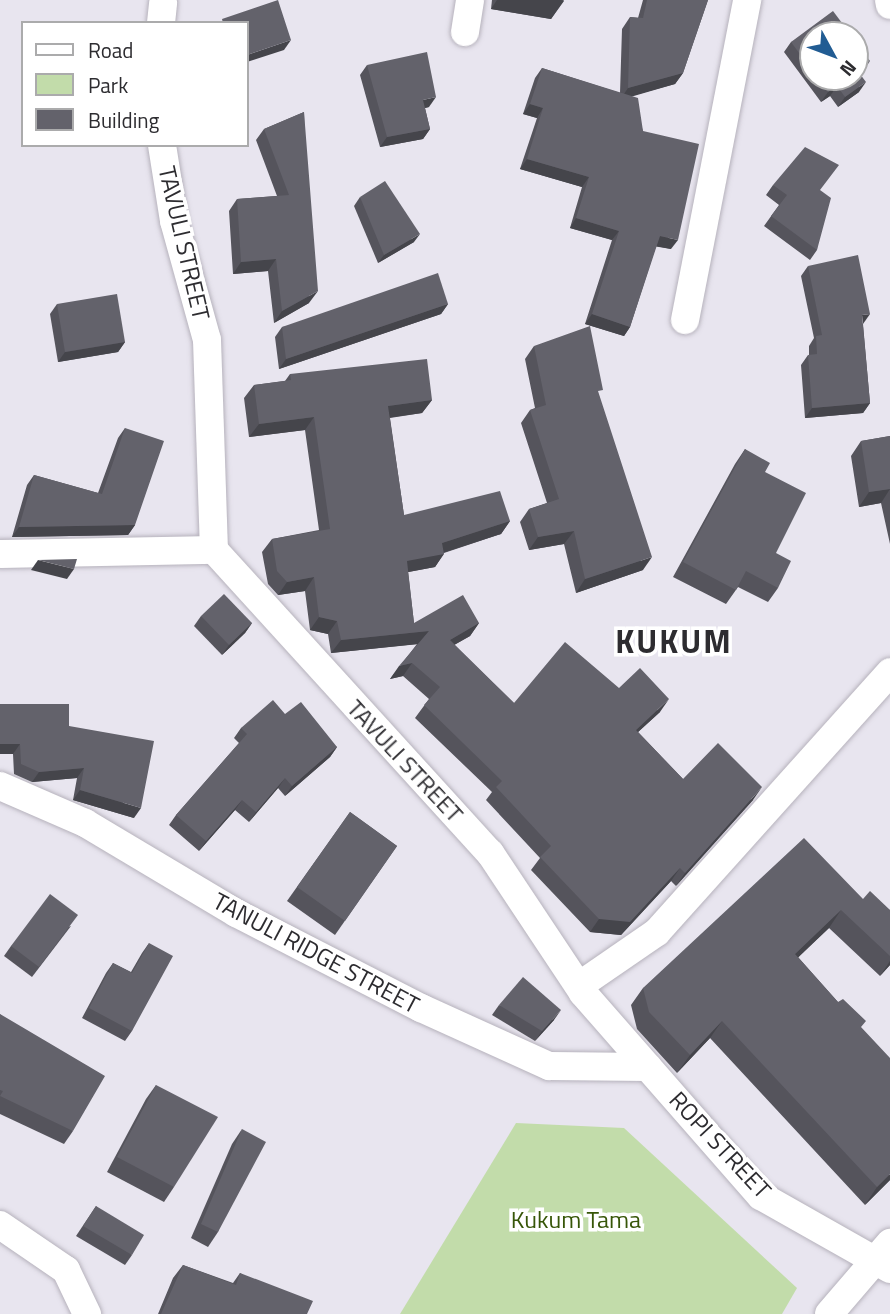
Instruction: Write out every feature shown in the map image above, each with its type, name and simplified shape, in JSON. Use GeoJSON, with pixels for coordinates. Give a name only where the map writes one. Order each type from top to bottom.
{"type":"FeatureCollection","features":[{"type":"Feature","properties":{"kind":"street"},"geometry":{"type":"LineString","coordinates":[[465,32],[470,0]]}},
{"type":"Feature","properties":{"kind":"street"},"geometry":{"type":"LineString","coordinates":[[685,320],[747,0]]}},
{"type":"Feature","properties":{"kind":"street","name":"TAVULI STREET"},"geometry":{"type":"LineString","coordinates":[[162,147],[174,221],[208,340],[214,550],[490,853],[580,985]]}},
{"type":"Feature","properties":{"kind":"street"},"geometry":{"type":"LineString","coordinates":[[0,554],[214,550]]}},
{"type":"Feature","properties":{"kind":"street"},"geometry":{"type":"LineString","coordinates":[[580,985],[657,932],[890,672]]}},
{"type":"Feature","properties":{"kind":"street","name":"TANULI RIDGE STREET"},"geometry":{"type":"LineString","coordinates":[[0,786],[85,823],[236,913],[409,1002],[549,1066],[648,1067]]}},
{"type":"Feature","properties":{"kind":"street","name":"ROPI STREET"},"geometry":{"type":"LineString","coordinates":[[580,985],[761,1196],[885,1257]]}},
{"type":"Feature","properties":{"kind":"street"},"geometry":{"type":"LineString","coordinates":[[0,1225],[66,1270],[87,1314]]}},
{"type":"Feature","properties":{"kind":"street"},"geometry":{"type":"LineString","coordinates":[[829,1314],[885,1257]]}},
{"type":"Feature","properties":{"kind":"green space","name":"Kukum Tama"},"geometry":{"type":"Polygon","coordinates":[[[516,1123],[624,1128],[797,1288],[782,1314],[400,1314],[516,1123]]]}},
{"type":"Feature","properties":{"kind":"building"},"geometry":{"type":"Polygon","coordinates":[[[278,0],[291,40],[248,55],[248,21],[222,19],[278,0]]]}},
{"type":"Feature","properties":{"kind":"building"},"geometry":{"type":"Polygon","coordinates":[[[647,0],[708,0],[683,73],[628,88],[630,17],[643,18],[647,0]]]}},
{"type":"Feature","properties":{"kind":"building"},"geometry":{"type":"Polygon","coordinates":[[[833,11],[840,21],[819,21],[833,11]]]}},
{"type":"Feature","properties":{"kind":"building"},"geometry":{"type":"Polygon","coordinates":[[[799,36],[799,53],[791,42],[799,36]]]}},
{"type":"Feature","properties":{"kind":"building"},"geometry":{"type":"Polygon","coordinates":[[[427,52],[436,97],[423,100],[430,129],[387,137],[367,65],[427,52]]]}},
{"type":"Feature","properties":{"kind":"building"},"geometry":{"type":"Polygon","coordinates":[[[542,68],[638,98],[643,131],[699,144],[678,240],[660,236],[630,327],[592,314],[619,231],[576,218],[589,177],[527,159],[543,108],[530,104],[542,68]]]}},
{"type":"Feature","properties":{"kind":"building"},"geometry":{"type":"Polygon","coordinates":[[[841,91],[853,91],[845,97],[841,91]]]}},
{"type":"Feature","properties":{"kind":"building"},"geometry":{"type":"Polygon","coordinates":[[[304,112],[318,291],[282,311],[276,259],[241,262],[237,199],[289,195],[264,129],[304,112]]]}},
{"type":"Feature","properties":{"kind":"building"},"geometry":{"type":"Polygon","coordinates":[[[805,147],[839,165],[820,190],[831,198],[817,250],[771,216],[787,195],[773,185],[805,147]]]}},
{"type":"Feature","properties":{"kind":"building"},"geometry":{"type":"Polygon","coordinates":[[[385,181],[420,234],[384,255],[360,197],[385,181]]]}},
{"type":"Feature","properties":{"kind":"building"},"geometry":{"type":"Polygon","coordinates":[[[858,255],[870,314],[862,315],[870,403],[812,408],[808,355],[817,354],[816,336],[822,335],[808,266],[858,255]]]}},
{"type":"Feature","properties":{"kind":"building"},"geometry":{"type":"Polygon","coordinates":[[[438,273],[448,304],[286,359],[282,327],[438,273]]]}},
{"type":"Feature","properties":{"kind":"building"},"geometry":{"type":"Polygon","coordinates":[[[117,294],[125,342],[65,352],[57,304],[117,294]]]}},
{"type":"Feature","properties":{"kind":"building"},"geometry":{"type":"Polygon","coordinates":[[[590,326],[603,390],[598,391],[652,557],[585,579],[574,531],[538,537],[529,509],[559,499],[530,410],[546,405],[534,346],[590,326]]]}},
{"type":"Feature","properties":{"kind":"building"},"geometry":{"type":"Polygon","coordinates":[[[427,359],[432,400],[388,406],[404,515],[500,491],[510,521],[442,543],[444,554],[407,561],[414,623],[463,595],[479,623],[450,640],[514,703],[565,642],[619,688],[640,668],[669,699],[636,730],[683,779],[718,743],[762,787],[685,873],[680,868],[630,922],[599,919],[540,857],[551,846],[496,787],[502,781],[424,705],[440,687],[412,663],[399,666],[429,631],[341,640],[337,621],[319,617],[314,577],[287,582],[277,571],[272,539],[330,529],[314,417],[259,424],[254,385],[291,380],[290,374],[427,359]]]}},
{"type":"Feature","properties":{"kind":"building"},"geometry":{"type":"Polygon","coordinates":[[[125,428],[164,441],[135,525],[19,527],[34,475],[102,494],[125,428]]]}},
{"type":"Feature","properties":{"kind":"building"},"geometry":{"type":"Polygon","coordinates":[[[890,436],[890,489],[869,492],[861,441],[890,436]]]}},
{"type":"Feature","properties":{"kind":"building"},"geometry":{"type":"Polygon","coordinates":[[[745,449],[770,463],[765,472],[806,493],[776,553],[791,561],[778,588],[746,571],[736,590],[683,562],[745,449]]]}},
{"type":"Feature","properties":{"kind":"building"},"geometry":{"type":"Polygon","coordinates":[[[77,559],[74,569],[38,560],[77,559]]]}},
{"type":"Feature","properties":{"kind":"building"},"geometry":{"type":"Polygon","coordinates":[[[224,594],[252,623],[229,645],[201,616],[224,594]]]}},
{"type":"Feature","properties":{"kind":"building"},"geometry":{"type":"Polygon","coordinates":[[[273,700],[285,714],[301,702],[337,747],[292,786],[285,778],[256,812],[242,800],[206,841],[176,815],[247,734],[241,728],[273,700]]]}},
{"type":"Feature","properties":{"kind":"building"},"geometry":{"type":"Polygon","coordinates":[[[0,704],[69,704],[69,726],[154,741],[141,808],[80,790],[84,768],[39,772],[21,764],[20,744],[0,744],[0,704]]]}},
{"type":"Feature","properties":{"kind":"building"},"geometry":{"type":"Polygon","coordinates":[[[350,812],[397,846],[345,921],[297,887],[350,812]]]}},
{"type":"Feature","properties":{"kind":"building"},"geometry":{"type":"Polygon","coordinates":[[[804,838],[863,899],[870,891],[890,910],[890,956],[841,910],[795,954],[838,1002],[843,999],[866,1021],[861,1027],[890,1058],[890,1174],[877,1187],[722,1021],[690,1055],[649,1012],[643,988],[804,838]]]}},
{"type":"Feature","properties":{"kind":"building"},"geometry":{"type":"Polygon","coordinates":[[[50,894],[78,915],[39,967],[11,946],[50,894]]]}},
{"type":"Feature","properties":{"kind":"building"},"geometry":{"type":"Polygon","coordinates":[[[149,943],[173,956],[132,1031],[89,1008],[113,963],[132,973],[149,943]]]}},
{"type":"Feature","properties":{"kind":"building"},"geometry":{"type":"Polygon","coordinates":[[[523,977],[561,1010],[542,1031],[499,1005],[523,977]]]}},
{"type":"Feature","properties":{"kind":"building"},"geometry":{"type":"Polygon","coordinates":[[[0,1014],[105,1076],[73,1131],[0,1096],[3,1091],[0,1090],[0,1014]]]}},
{"type":"Feature","properties":{"kind":"building"},"geometry":{"type":"Polygon","coordinates":[[[156,1085],[218,1117],[174,1187],[117,1157],[156,1085]]]}},
{"type":"Feature","properties":{"kind":"building"},"geometry":{"type":"Polygon","coordinates":[[[242,1129],[266,1142],[218,1232],[201,1224],[242,1129]]]}},
{"type":"Feature","properties":{"kind":"building"},"geometry":{"type":"Polygon","coordinates":[[[96,1206],[144,1235],[132,1255],[83,1226],[96,1206]]]}},
{"type":"Feature","properties":{"kind":"building"},"geometry":{"type":"Polygon","coordinates":[[[183,1265],[236,1285],[240,1273],[313,1301],[307,1314],[161,1314],[183,1265]]]}},
{"type":"Feature","properties":{"kind":"district","name":"KUKUM"},"geometry":{"type":"Point","coordinates":[674,641]}}]}
